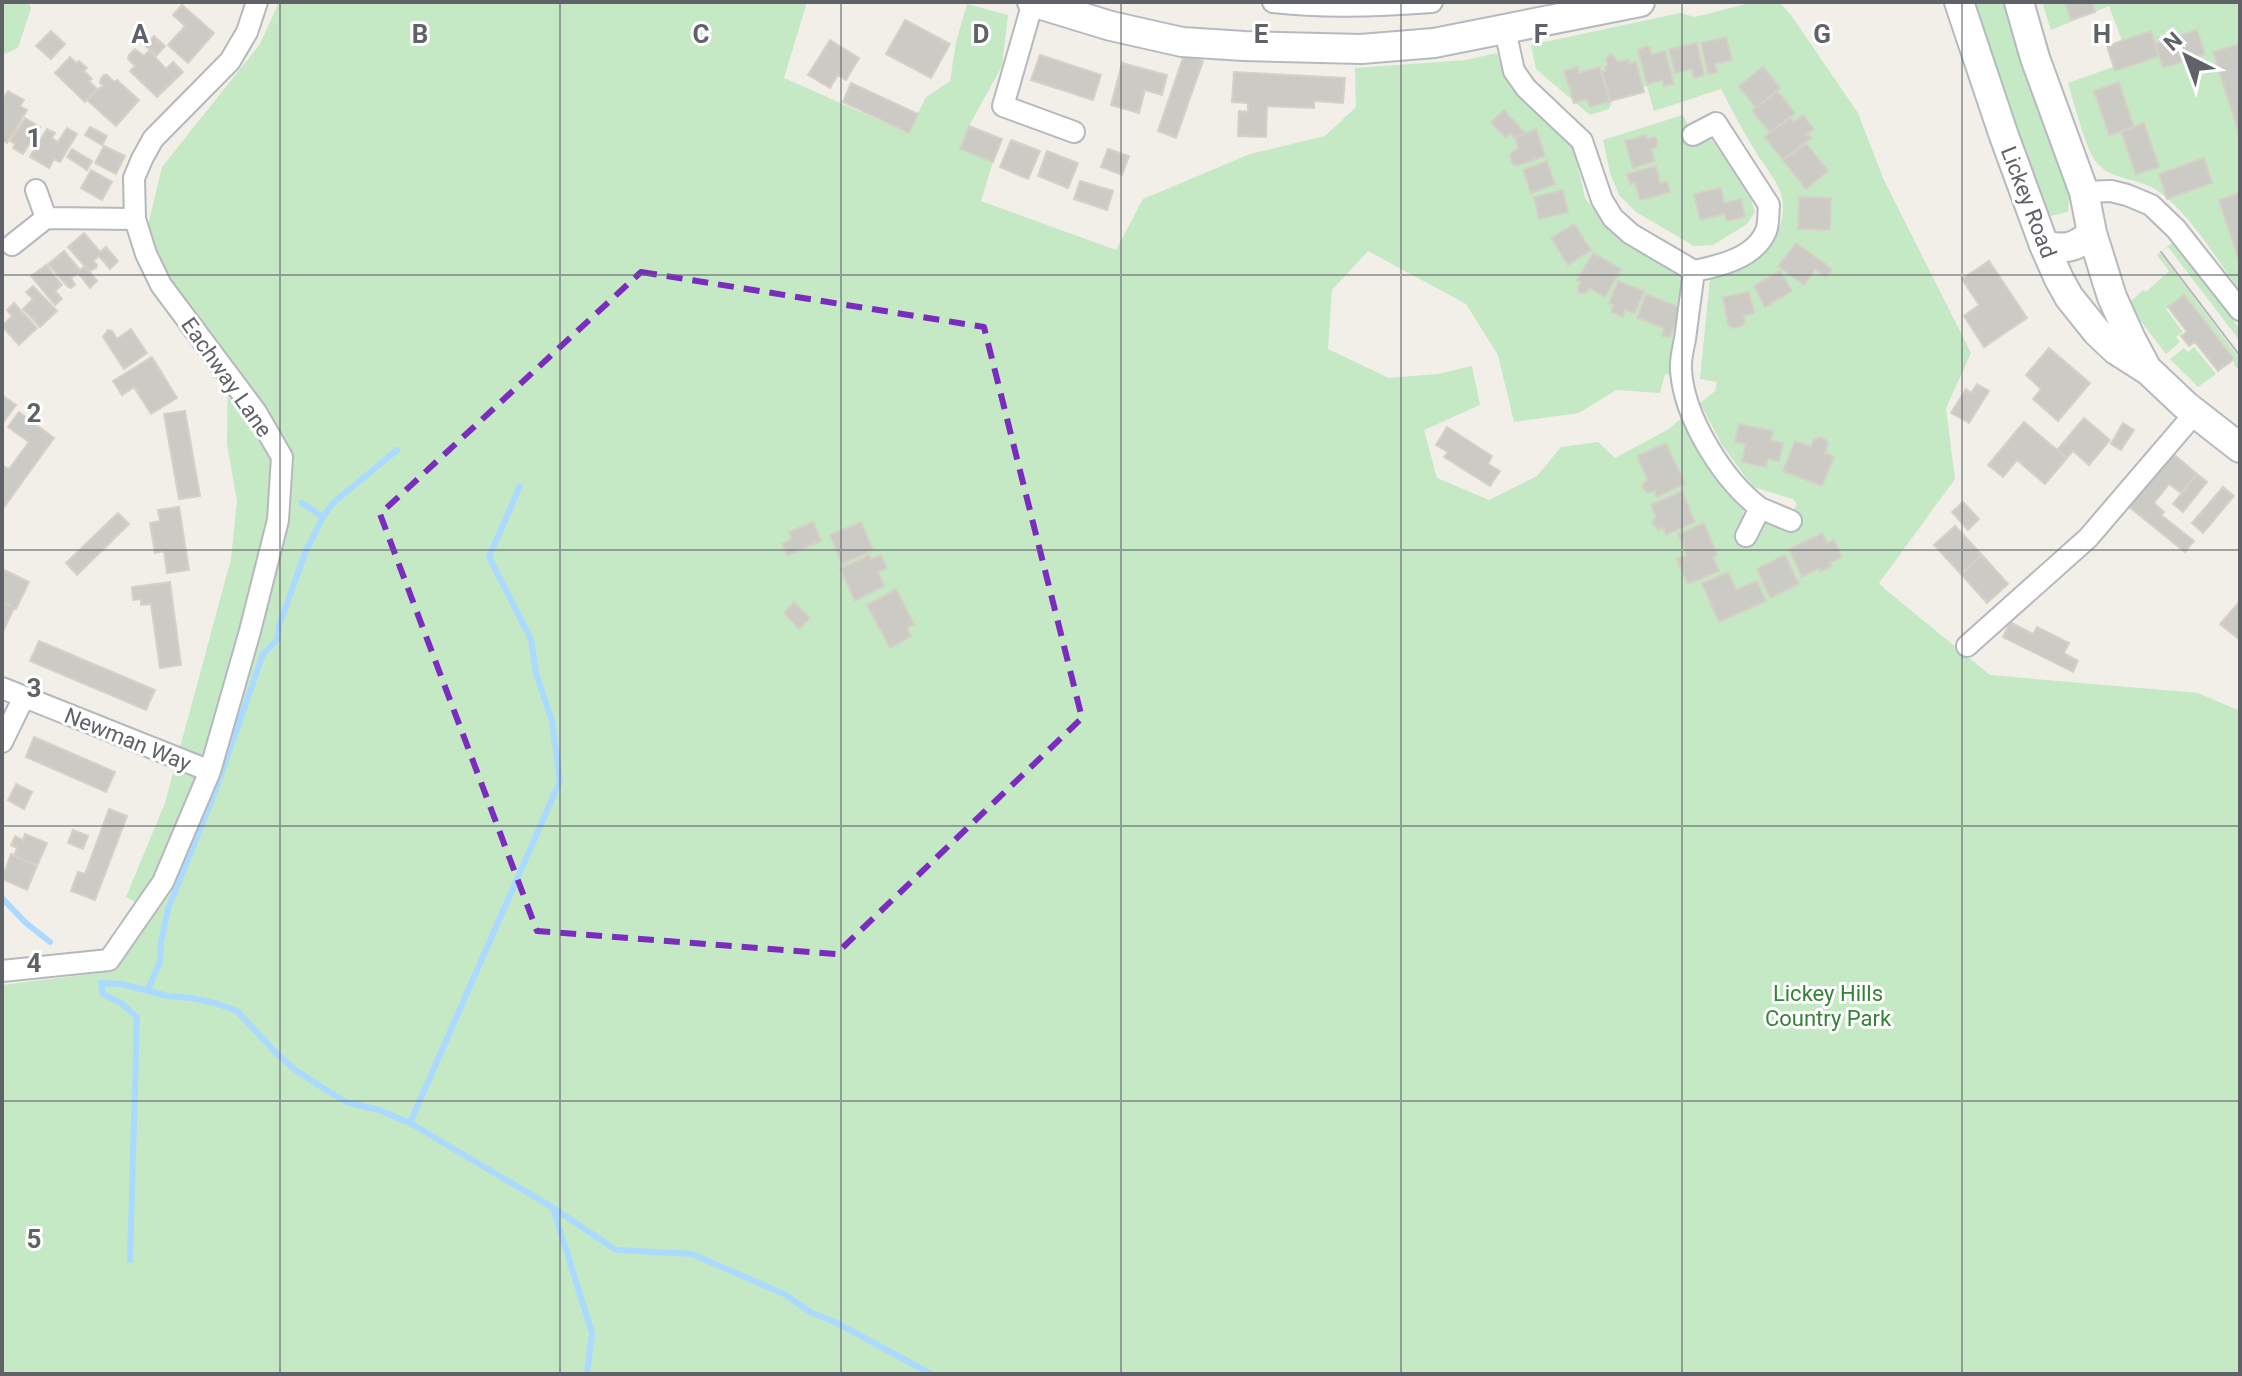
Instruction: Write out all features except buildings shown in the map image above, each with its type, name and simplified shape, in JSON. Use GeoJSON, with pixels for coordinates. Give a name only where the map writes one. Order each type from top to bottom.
{"type":"FeatureCollection","features":[{"type":"Feature","properties":{"kind":"main road"},"geometry":{"type":"LineString","coordinates":[[1032,2],[1111,26],[1182,42],[1361,49],[1434,43],[1629,3]]}},
{"type":"Feature","properties":{"kind":"main road","name":"Lickey Road"},"geometry":{"type":"LineString","coordinates":[[1959,2],[2004,136],[2059,279],[2081,313],[2116,350],[2149,371],[2240,448]]}},
{"type":"Feature","properties":{"kind":"main road","name":"Lickey Road"},"geometry":{"type":"LineString","coordinates":[[2019,2],[2035,58],[2084,192],[2092,233],[2112,297],[2149,371]]}},
{"type":"Feature","properties":{"kind":"main road"},"geometry":{"type":"LineString","coordinates":[[2044,245],[2072,248],[2092,233]]}},
{"type":"Feature","properties":{"kind":"street","name":"Eachway Lane"},"geometry":{"type":"LineString","coordinates":[[2,971],[109,960],[163,882],[210,771],[250,631],[278,520],[282,457],[256,412],[161,285],[146,254],[135,219],[134,178],[153,139],[230,61],[247,32],[257,2]]}},
{"type":"Feature","properties":{"kind":"street"},"geometry":{"type":"LineString","coordinates":[[1032,2],[1003,106],[1074,132]]}},
{"type":"Feature","properties":{"kind":"street"},"geometry":{"type":"LineString","coordinates":[[1273,2],[1301,5],[1432,2]]}},
{"type":"Feature","properties":{"kind":"street"},"geometry":{"type":"LineString","coordinates":[[1505,30],[1514,71],[1526,88],[1582,141],[1602,200],[1613,218],[1631,234],[1694,271],[1740,259],[1766,231],[1769,205],[1716,123],[1693,135]]}},
{"type":"Feature","properties":{"kind":"street"},"geometry":{"type":"LineString","coordinates":[[36,190],[46,218]]}},
{"type":"Feature","properties":{"kind":"street"},"geometry":{"type":"LineString","coordinates":[[2084,192],[2111,191],[2151,205],[2176,229],[2240,310]]}},
{"type":"Feature","properties":{"kind":"street"},"geometry":{"type":"LineString","coordinates":[[12,245],[46,218],[135,219]]}},
{"type":"Feature","properties":{"kind":"street"},"geometry":{"type":"LineString","coordinates":[[1694,271],[1681,369],[1691,412],[1712,453],[1743,495],[1760,508],[1791,521]]}},
{"type":"Feature","properties":{"kind":"street"},"geometry":{"type":"LineString","coordinates":[[1967,646],[2088,538],[2195,413]]}},
{"type":"Feature","properties":{"kind":"street"},"geometry":{"type":"LineString","coordinates":[[1746,536],[1760,508]]}},
{"type":"Feature","properties":{"kind":"street","name":"Newman Way"},"geometry":{"type":"LineString","coordinates":[[2,688],[210,771]]}},
{"type":"Feature","properties":{"kind":"street"},"geometry":{"type":"LineString","coordinates":[[2,742],[24,697]]}},
{"type":"Feature","properties":{"kind":"highlighted area"},"geometry":{"type":"Polygon","coordinates":[[[641,272],[984,327],[1082,718],[836,954],[537,931],[380,514],[641,272]]]}},
{"type":"Feature","properties":{"kind":"green space"},"geometry":{"type":"Polygon","coordinates":[[[2,2],[28,2],[31,8],[18,48],[2,55],[2,2]]]}},
{"type":"Feature","properties":{"kind":"green space","name":"Lickey Hills Country Park"},"geometry":{"type":"Polygon","coordinates":[[[279,2],[807,2],[784,78],[908,133],[926,97],[950,81],[956,42],[967,4],[1008,15],[1002,66],[960,149],[993,162],[981,201],[1116,250],[1143,199],[1250,154],[1325,136],[1356,107],[1355,68],[1466,60],[1497,53],[1504,77],[1573,146],[1585,198],[1609,229],[1687,276],[1677,376],[1665,374],[1660,393],[1616,390],[1579,413],[1514,422],[1498,355],[1466,304],[1368,251],[1332,290],[1328,349],[1389,378],[1438,374],[1472,366],[1480,405],[1424,430],[1437,478],[1489,500],[1537,476],[1561,447],[1598,442],[1615,458],[1669,429],[1685,415],[1740,497],[1744,509],[1742,524],[1792,513],[1797,504],[1793,499],[1753,487],[1722,445],[1700,403],[1715,391],[1717,382],[1700,379],[1710,278],[1750,259],[1772,239],[1783,214],[1780,191],[1721,89],[1654,111],[1647,86],[1614,97],[1609,109],[1590,115],[1536,69],[1531,45],[1680,13],[1695,17],[1754,2],[1779,2],[1858,113],[1883,178],[1971,353],[1946,408],[1955,479],[1879,583],[1990,675],[2198,693],[2240,711],[2240,1374],[2,1374],[2,985],[109,972],[155,912],[126,897],[165,803],[231,559],[237,501],[227,444],[228,368],[191,308],[170,287],[148,225],[162,167],[260,44],[279,2]]]}},
{"type":"Feature","properties":{"kind":"green space"},"geometry":{"type":"Polygon","coordinates":[[[1967,2],[2011,2],[2069,197],[2068,212],[2050,216],[2041,205],[1967,2]]]}},
{"type":"Feature","properties":{"kind":"green space"},"geometry":{"type":"Polygon","coordinates":[[[2042,2],[2240,2],[2240,291],[2182,212],[2170,201],[2150,186],[2107,172],[2094,159],[2068,83],[2113,67],[2115,71],[2159,56],[2163,68],[2204,55],[2197,30],[2155,44],[2122,41],[2109,6],[2051,30],[2042,2]]]}},
{"type":"Feature","properties":{"kind":"green space"},"geometry":{"type":"Polygon","coordinates":[[[1683,115],[1697,144],[1712,140],[1748,191],[1755,212],[1747,224],[1713,245],[1694,246],[1636,212],[1619,195],[1610,173],[1603,140],[1683,115]]]}},
{"type":"Feature","properties":{"kind":"green space"},"geometry":{"type":"Polygon","coordinates":[[[2173,242],[2240,329],[2240,341],[2168,247],[2160,253],[2240,359],[2240,370],[2184,295],[2166,309],[2183,332],[2176,337],[2180,342],[2166,354],[2130,304],[2169,271],[2157,255],[2173,242]]]}},
{"type":"Feature","properties":{"kind":"green space"},"geometry":{"type":"Polygon","coordinates":[[[2194,347],[2216,374],[2198,387],[2170,359],[2184,348],[2188,352],[2194,347]]]}},
{"type":"Feature","properties":{"kind":"waterway"},"geometry":{"type":"LineString","coordinates":[[148,990],[160,961],[168,909],[215,792],[263,654],[277,640],[305,553],[333,503],[397,450]]}},
{"type":"Feature","properties":{"kind":"waterway"},"geometry":{"type":"LineString","coordinates":[[410,1123],[560,781],[552,721],[536,673],[531,639],[489,557],[520,486]]}},
{"type":"Feature","properties":{"kind":"waterway"},"geometry":{"type":"LineString","coordinates":[[302,503],[323,517]]}},
{"type":"Feature","properties":{"kind":"waterway"},"geometry":{"type":"LineString","coordinates":[[2,898],[50,942]]}},
{"type":"Feature","properties":{"kind":"waterway"},"geometry":{"type":"LineString","coordinates":[[130,1260],[137,1017],[121,1003],[103,994],[101,983],[191,998],[237,1011],[277,1054],[326,1090],[346,1102],[379,1110],[410,1123],[552,1207],[616,1250],[692,1254],[784,1294],[812,1313],[835,1322],[931,1374]]}},
{"type":"Feature","properties":{"kind":"waterway"},"geometry":{"type":"LineString","coordinates":[[553,1208],[592,1333],[587,1374]]}},
{"type":"Feature","properties":{"kind":"tram line"},"geometry":{"type":"LineString","coordinates":[[2161,252],[2240,356]]}}]}
